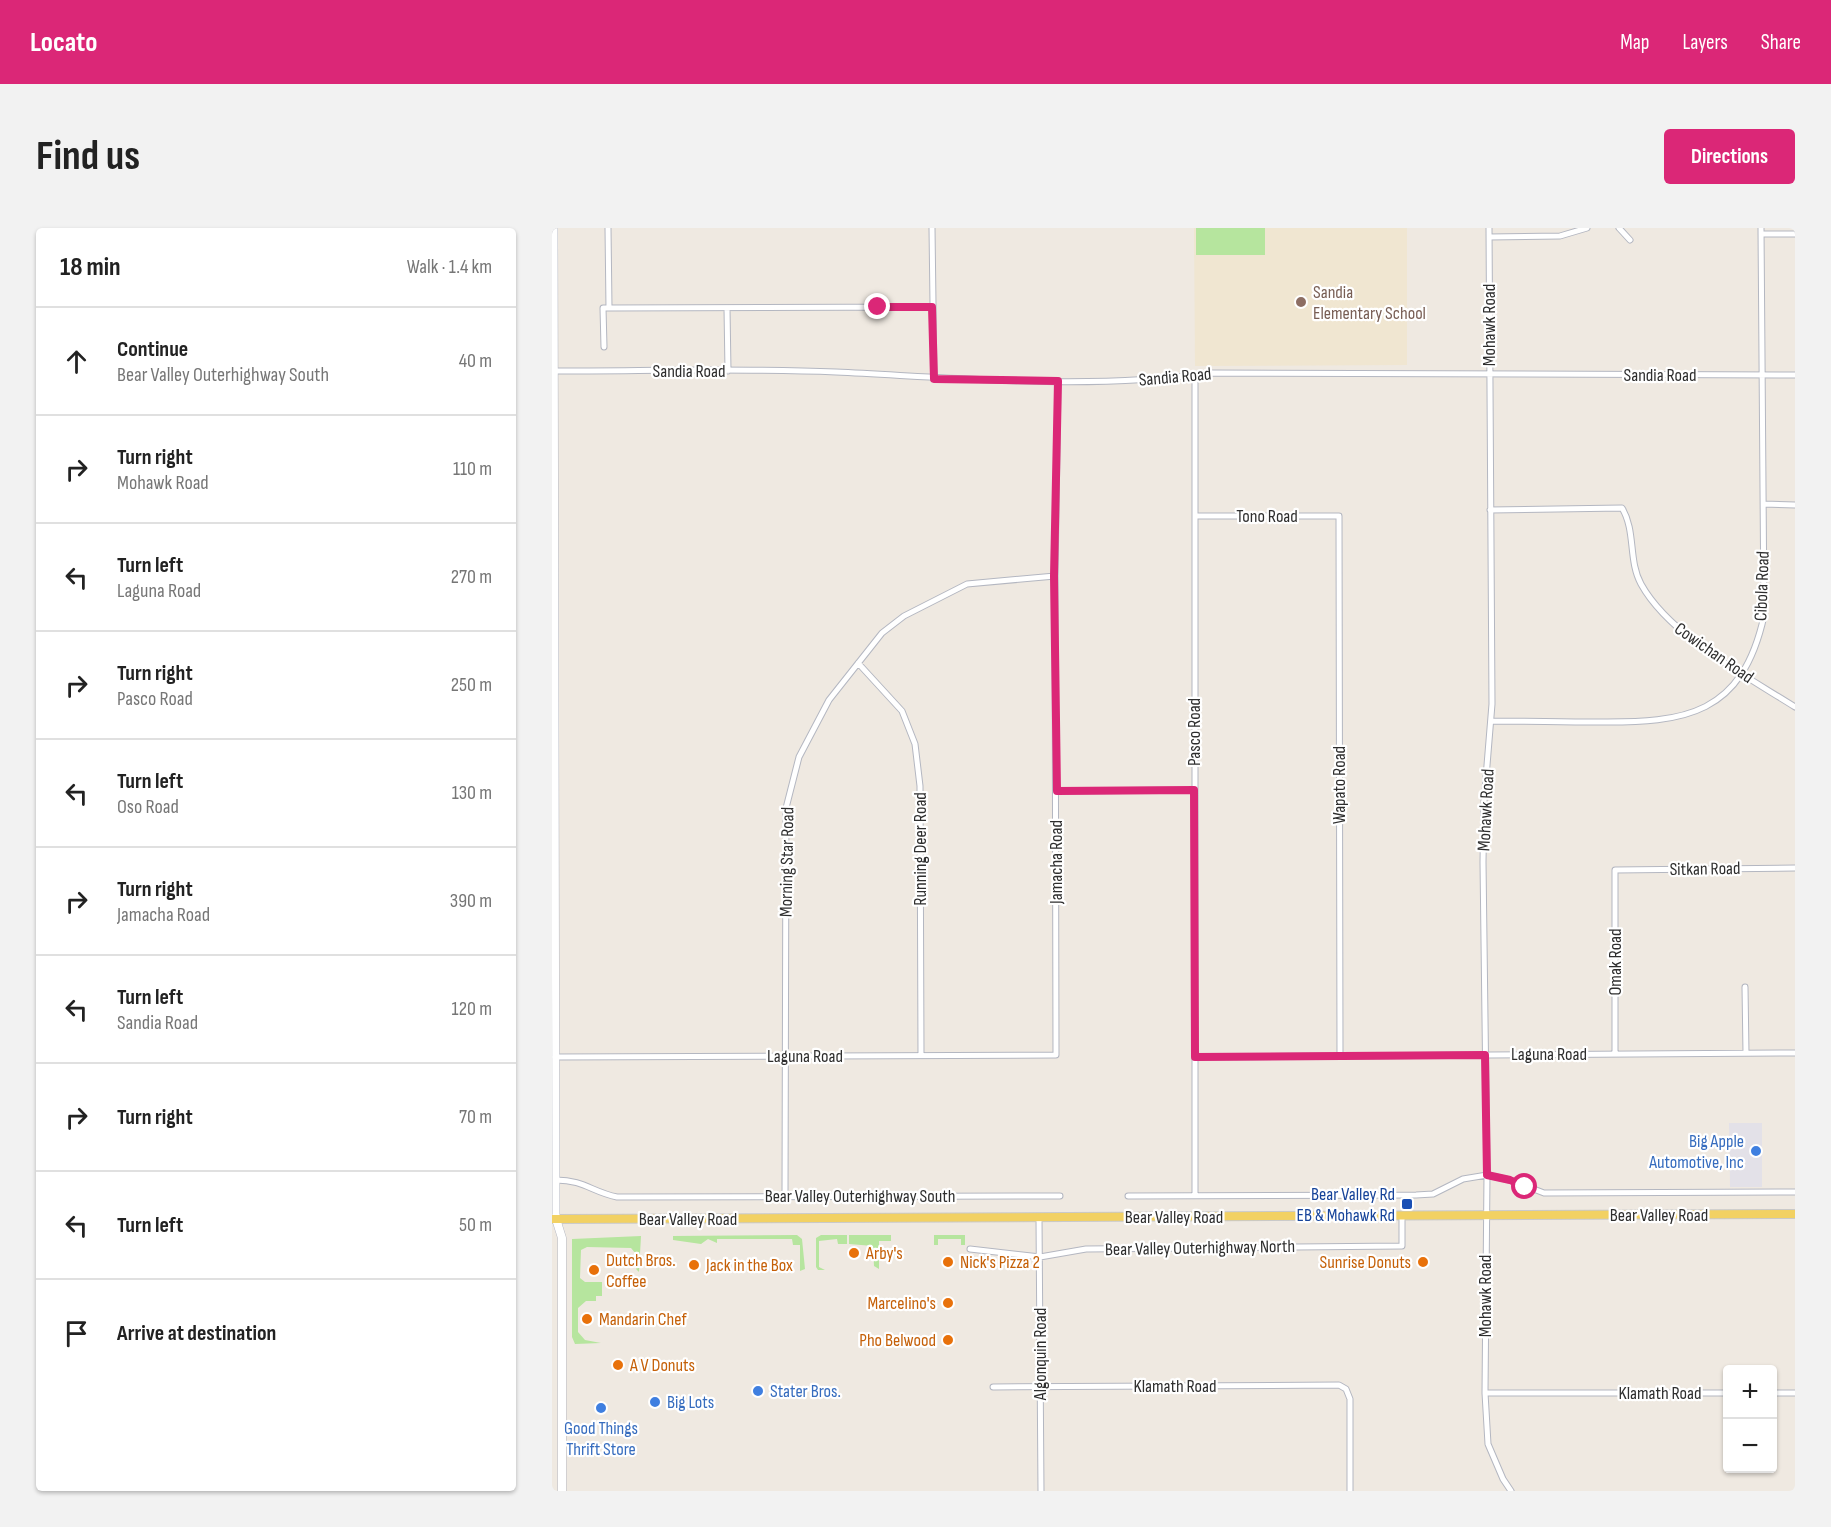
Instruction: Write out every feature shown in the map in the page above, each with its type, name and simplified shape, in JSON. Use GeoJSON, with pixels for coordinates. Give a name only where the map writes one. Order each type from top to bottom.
{"type":"FeatureCollection","features":[{"type":"Feature","properties":{"kind":"main road","name":"Bear Valley Road"},"geometry":{"type":"LineString","coordinates":[[554,1219],[1795,1214]]}},
{"type":"Feature","properties":{"kind":"main road"},"geometry":{"type":"LineString","coordinates":[[552,1232],[554,1219]]}},
{"type":"Feature","properties":{"kind":"main road"},"geometry":{"type":"LineString","coordinates":[[554,1219],[562,1238],[562,1491]]}},
{"type":"Feature","properties":{"kind":"street"},"geometry":{"type":"LineString","coordinates":[[554,228],[556,1180],[554,1219]]}},
{"type":"Feature","properties":{"kind":"street"},"geometry":{"type":"LineString","coordinates":[[608,228],[609,308]]}},
{"type":"Feature","properties":{"kind":"street"},"geometry":{"type":"LineString","coordinates":[[932,228],[934,379]]}},
{"type":"Feature","properties":{"kind":"street","name":"Mohawk Road"},"geometry":{"type":"LineString","coordinates":[[1489,228],[1492,721],[1484,802],[1487,1175],[1485,1393],[1488,1444],[1511,1491]]}},
{"type":"Feature","properties":{"kind":"street"},"geometry":{"type":"LineString","coordinates":[[1489,237],[1560,236],[1587,228]]}},
{"type":"Feature","properties":{"kind":"street"},"geometry":{"type":"LineString","coordinates":[[1619,228],[1630,240]]}},
{"type":"Feature","properties":{"kind":"street"},"geometry":{"type":"LineString","coordinates":[[1761,231],[1795,234]]}},
{"type":"Feature","properties":{"kind":"street","name":"Cibola Road"},"geometry":{"type":"LineString","coordinates":[[1492,721],[1639,722],[1675,719],[1714,703],[1743,674],[1757,647],[1764,616],[1761,231]]}},
{"type":"Feature","properties":{"kind":"street"},"geometry":{"type":"LineString","coordinates":[[604,347],[603,308],[932,307]]}},
{"type":"Feature","properties":{"kind":"street"},"geometry":{"type":"LineString","coordinates":[[727,308],[728,371]]}},
{"type":"Feature","properties":{"kind":"street","name":"Sandia Road"},"geometry":{"type":"LineString","coordinates":[[555,371],[836,372],[934,379],[1058,381],[1156,380],[1211,373],[1795,375]]}},
{"type":"Feature","properties":{"kind":"street","name":"Pasco Road"},"geometry":{"type":"LineString","coordinates":[[1195,376],[1195,1196]]}},
{"type":"Feature","properties":{"kind":"street","name":"Jamacha Road"},"geometry":{"type":"LineString","coordinates":[[1056,1056],[1057,791],[1054,576],[1058,381]]}},
{"type":"Feature","properties":{"kind":"street"},"geometry":{"type":"LineString","coordinates":[[1764,504],[1795,505]]}},
{"type":"Feature","properties":{"kind":"street","name":"Cowichan Road"},"geometry":{"type":"LineString","coordinates":[[1490,510],[1622,508],[1629,519],[1632,559],[1641,584],[1670,623],[1795,707]]}},
{"type":"Feature","properties":{"kind":"street","name":"Tono Road"},"geometry":{"type":"LineString","coordinates":[[1195,516],[1339,516]]}},
{"type":"Feature","properties":{"kind":"street","name":"Wapato Road"},"geometry":{"type":"LineString","coordinates":[[1339,516],[1340,1055]]}},
{"type":"Feature","properties":{"kind":"street","name":"Morning Star Road"},"geometry":{"type":"LineString","coordinates":[[785,1197],[786,808],[799,757],[829,700],[882,633],[904,616],[966,584],[1054,576]]}},
{"type":"Feature","properties":{"kind":"street","name":"Running Deer Road"},"geometry":{"type":"LineString","coordinates":[[858,663],[902,711],[915,744],[920,786],[921,1055]]}},
{"type":"Feature","properties":{"kind":"street"},"geometry":{"type":"LineString","coordinates":[[1057,791],[1194,790]]}},
{"type":"Feature","properties":{"kind":"street","name":"Sitkan Road"},"geometry":{"type":"LineString","coordinates":[[1615,870],[1795,868]]}},
{"type":"Feature","properties":{"kind":"street","name":"Omak Road"},"geometry":{"type":"LineString","coordinates":[[1615,870],[1615,1054]]}},
{"type":"Feature","properties":{"kind":"street"},"geometry":{"type":"LineString","coordinates":[[1745,987],[1746,1053]]}},
{"type":"Feature","properties":{"kind":"street","name":"Laguna Road"},"geometry":{"type":"LineString","coordinates":[[1195,1057],[1795,1053]]}},
{"type":"Feature","properties":{"kind":"street","name":"Laguna Road"},"geometry":{"type":"LineString","coordinates":[[555,1058],[1056,1056]]}},
{"type":"Feature","properties":{"kind":"street"},"geometry":{"type":"LineString","coordinates":[[1128,1196],[1416,1195],[1433,1194],[1463,1179],[1487,1175],[1510,1180],[1544,1193],[1795,1192]]}},
{"type":"Feature","properties":{"kind":"street","name":"Bear Valley Outerhighway South"},"geometry":{"type":"LineString","coordinates":[[556,1180],[580,1181],[617,1197],[1060,1196]]}},
{"type":"Feature","properties":{"kind":"street","name":"Bear Valley Outerhighway North"},"geometry":{"type":"LineString","coordinates":[[970,1249],[1040,1257],[1086,1249],[1402,1246],[1402,1216]]}},
{"type":"Feature","properties":{"kind":"street","name":"Algonquin Road"},"geometry":{"type":"LineString","coordinates":[[1040,1218],[1041,1491]]}},
{"type":"Feature","properties":{"kind":"street","name":"Klamath Road"},"geometry":{"type":"LineString","coordinates":[[993,1387],[1339,1385],[1346,1389],[1350,1399],[1350,1491]]}},
{"type":"Feature","properties":{"kind":"street","name":"Klamath Road"},"geometry":{"type":"LineString","coordinates":[[1485,1393],[1723,1393]]}},
{"type":"Feature","properties":{"kind":"street"},"geometry":{"type":"LineString","coordinates":[[1777,1393],[1795,1393]]}},
{"type":"Feature","properties":{"kind":"shaded area","name":"Sandia Elementary School"},"geometry":{"type":"Polygon","coordinates":[[[1194,228],[1407,228],[1407,365],[1195,366],[1194,228]]]}},
{"type":"Feature","properties":{"kind":"shaded area"},"geometry":{"type":"Polygon","coordinates":[[[1729,1123],[1762,1123],[1762,1187],[1730,1187],[1729,1123]]]}},
{"type":"Feature","properties":{"kind":"green space"},"geometry":{"type":"Polygon","coordinates":[[[1196,228],[1265,228],[1265,255],[1196,255],[1196,228]]]}},
{"type":"Feature","properties":{"kind":"green space"},"geometry":{"type":"Polygon","coordinates":[[[797,1235],[802,1239],[805,1269],[800,1271],[800,1245],[793,1245],[792,1239],[717,1239],[717,1243],[708,1239],[701,1244],[673,1240],[673,1236],[797,1235]]]}},
{"type":"Feature","properties":{"kind":"green space"},"geometry":{"type":"Polygon","coordinates":[[[821,1235],[847,1235],[847,1244],[838,1244],[837,1239],[819,1241],[819,1267],[825,1270],[818,1270],[816,1267],[816,1238],[821,1235]]]}},
{"type":"Feature","properties":{"kind":"green space"},"geometry":{"type":"Polygon","coordinates":[[[849,1235],[891,1235],[891,1241],[879,1241],[879,1269],[874,1266],[873,1246],[849,1244],[849,1235]]]}},
{"type":"Feature","properties":{"kind":"green space"},"geometry":{"type":"Polygon","coordinates":[[[934,1235],[965,1235],[965,1245],[961,1245],[961,1239],[938,1239],[938,1245],[934,1245],[934,1235]]]}},
{"type":"Feature","properties":{"kind":"green space"},"geometry":{"type":"Polygon","coordinates":[[[641,1236],[639,1272],[636,1269],[636,1254],[631,1248],[587,1247],[581,1250],[580,1278],[585,1282],[602,1282],[602,1296],[596,1296],[596,1301],[586,1301],[578,1308],[578,1332],[585,1340],[601,1343],[575,1344],[572,1337],[572,1239],[641,1236]]]}},
{"type":"Feature","properties":{"kind":"place","name":"Sandia Elementary School"},"geometry":{"type":"Point","coordinates":[1301,302]}},
{"type":"Feature","properties":{"kind":"place","name":"Big Apple Automotive, Inc"},"geometry":{"type":"Point","coordinates":[1756,1151]}},
{"type":"Feature","properties":{"kind":"place","name":"Bear Valley Rd EB & Mohawk Rd"},"geometry":{"type":"Point","coordinates":[1407,1204]}},
{"type":"Feature","properties":{"kind":"place","name":"Arby's"},"geometry":{"type":"Point","coordinates":[854,1253]}},
{"type":"Feature","properties":{"kind":"place","name":"Nick's Pizza 2"},"geometry":{"type":"Point","coordinates":[948,1262]}},
{"type":"Feature","properties":{"kind":"place","name":"Sunrise Donuts"},"geometry":{"type":"Point","coordinates":[1423,1262]}},
{"type":"Feature","properties":{"kind":"place","name":"Jack in the Box"},"geometry":{"type":"Point","coordinates":[694,1265]}},
{"type":"Feature","properties":{"kind":"place","name":"Dutch Bros. Coffee"},"geometry":{"type":"Point","coordinates":[594,1270]}},
{"type":"Feature","properties":{"kind":"place","name":"Marcelino's"},"geometry":{"type":"Point","coordinates":[948,1303]}},
{"type":"Feature","properties":{"kind":"place","name":"Mandarin Chef"},"geometry":{"type":"Point","coordinates":[587,1319]}},
{"type":"Feature","properties":{"kind":"place","name":"Pho Belwood"},"geometry":{"type":"Point","coordinates":[948,1340]}},
{"type":"Feature","properties":{"kind":"place","name":"A V Donuts"},"geometry":{"type":"Point","coordinates":[618,1365]}},
{"type":"Feature","properties":{"kind":"place","name":"Stater Bros."},"geometry":{"type":"Point","coordinates":[758,1391]}},
{"type":"Feature","properties":{"kind":"place","name":"Big Lots"},"geometry":{"type":"Point","coordinates":[655,1402]}},
{"type":"Feature","properties":{"kind":"place","name":"Good Things Thrift Store"},"geometry":{"type":"Point","coordinates":[601,1408]}},
{"type":"Feature","properties":{"kind":"route"},"geometry":{"type":"LineString","coordinates":[[878,307],[932,307],[934,379],[1058,381],[1054,576],[1057,791],[1194,790],[1195,1057],[1485,1055],[1487,1175],[1510,1180],[1525,1187]]}}]}
